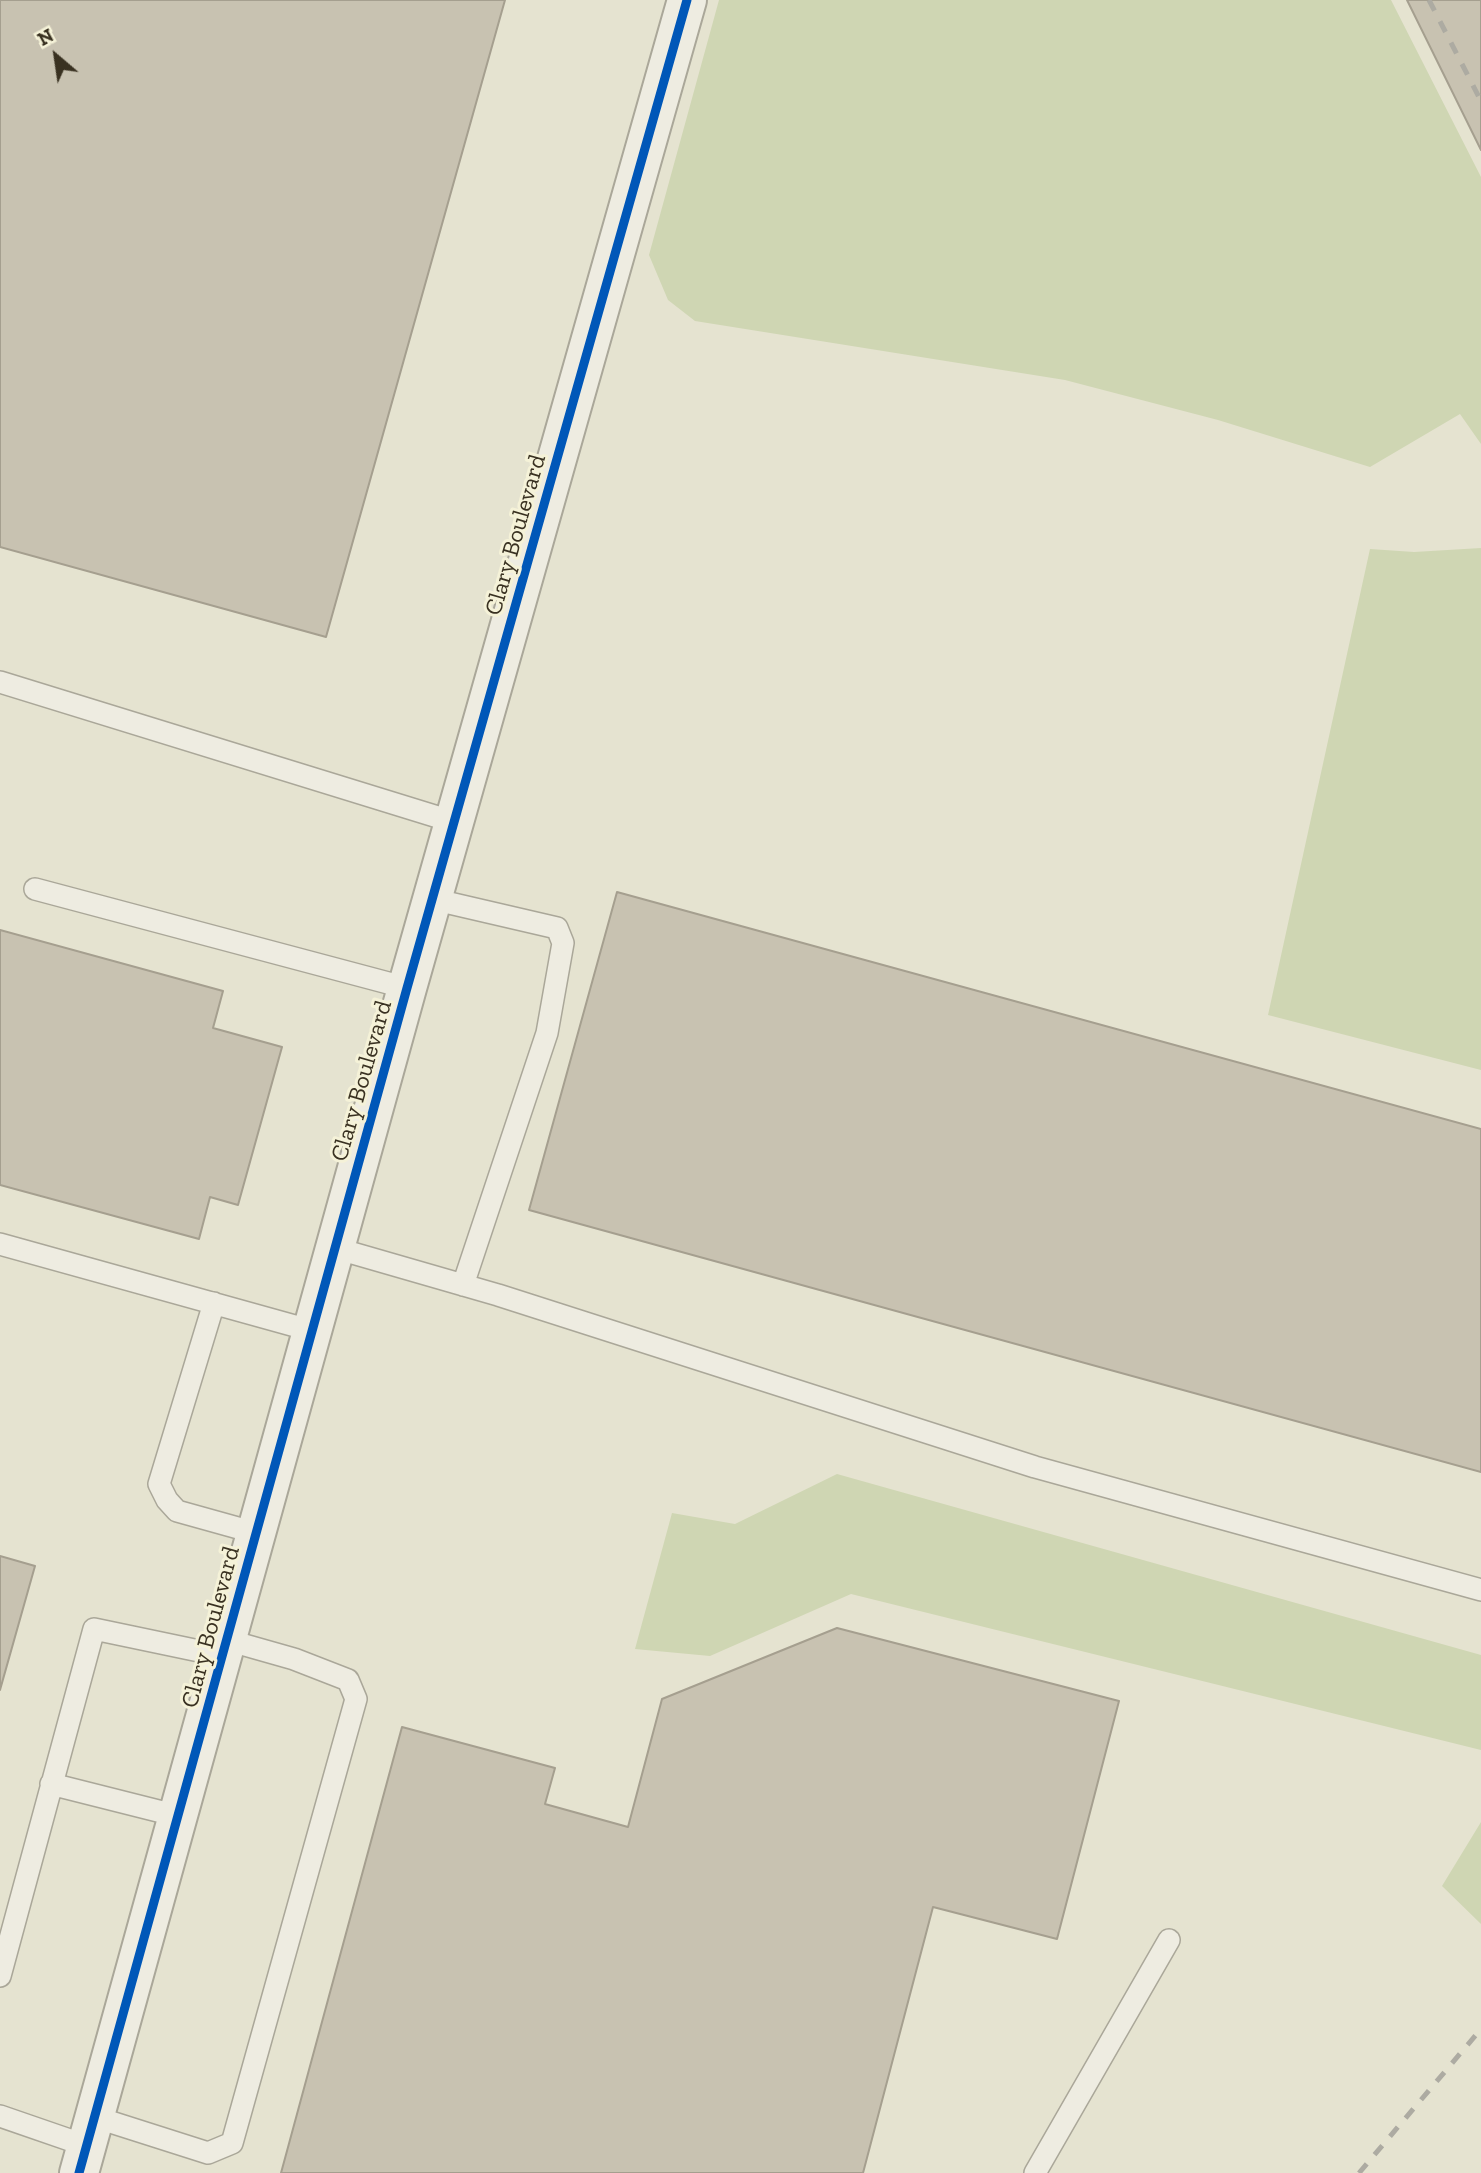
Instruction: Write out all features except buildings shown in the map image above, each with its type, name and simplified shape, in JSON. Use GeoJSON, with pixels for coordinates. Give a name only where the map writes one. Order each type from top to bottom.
{"type":"FeatureCollection","features":[{"type":"Feature","properties":{"kind":"street","name":"Clary Boulevard"},"geometry":{"type":"LineString","coordinates":[[87,2145],[407,988],[687,0]]}},
{"type":"Feature","properties":{"kind":"lane"},"geometry":{"type":"LineString","coordinates":[[0,682],[454,822]]}},
{"type":"Feature","properties":{"kind":"lane"},"geometry":{"type":"LineString","coordinates":[[35,889],[407,988]]}},
{"type":"Feature","properties":{"kind":"lane"},"geometry":{"type":"LineString","coordinates":[[432,899],[557,928],[563,943],[547,1033],[463,1285]]}},
{"type":"Feature","properties":{"kind":"lane"},"geometry":{"type":"LineString","coordinates":[[0,1244],[313,1331]]}},
{"type":"Feature","properties":{"kind":"lane"},"geometry":{"type":"LineString","coordinates":[[335,1248],[463,1285],[1035,1467],[1481,1590]]}},
{"type":"Feature","properties":{"kind":"lane"},"geometry":{"type":"LineString","coordinates":[[214,1303],[159,1484],[167,1500],[177,1511],[256,1533]]}},
{"type":"Feature","properties":{"kind":"lane"},"geometry":{"type":"LineString","coordinates":[[0,1976],[94,1629],[294,1659],[348,1680],[356,1699],[232,2143],[208,2153],[87,2145],[0,2116]]}},
{"type":"Feature","properties":{"kind":"lane"},"geometry":{"type":"LineString","coordinates":[[51,1784],[178,1816]]}},
{"type":"Feature","properties":{"kind":"lane"},"geometry":{"type":"LineString","coordinates":[[1035,2173],[1169,1940]]}},
{"type":"Feature","properties":{"kind":"green space"},"geometry":{"type":"Polygon","coordinates":[[[719,0],[1391,0],[1481,177],[1481,444],[1460,414],[1370,467],[1218,420],[1065,380],[695,321],[668,300],[649,255],[719,0]]]}},
{"type":"Feature","properties":{"kind":"green space"},"geometry":{"type":"Polygon","coordinates":[[[1481,548],[1481,1070],[1268,1015],[1370,549],[1414,552],[1481,548]]]}},
{"type":"Feature","properties":{"kind":"green space"},"geometry":{"type":"Polygon","coordinates":[[[837,1474],[1481,1655],[1481,1750],[851,1594],[710,1656],[635,1649],[672,1513],[735,1524],[837,1474]]]}},
{"type":"Feature","properties":{"kind":"green space"},"geometry":{"type":"Polygon","coordinates":[[[1481,1822],[1481,1924],[1442,1886],[1481,1822]]]}},
{"type":"Feature","properties":{"kind":"railway"},"geometry":{"type":"LineString","coordinates":[[1429,0],[1481,101]]}},
{"type":"Feature","properties":{"kind":"railway"},"geometry":{"type":"LineString","coordinates":[[1359,2173],[1481,2029]]}},
{"type":"Feature","properties":{"kind":"cycle path"},"geometry":{"type":"LineString","coordinates":[[79,2173],[407,988],[687,0]]}}]}
